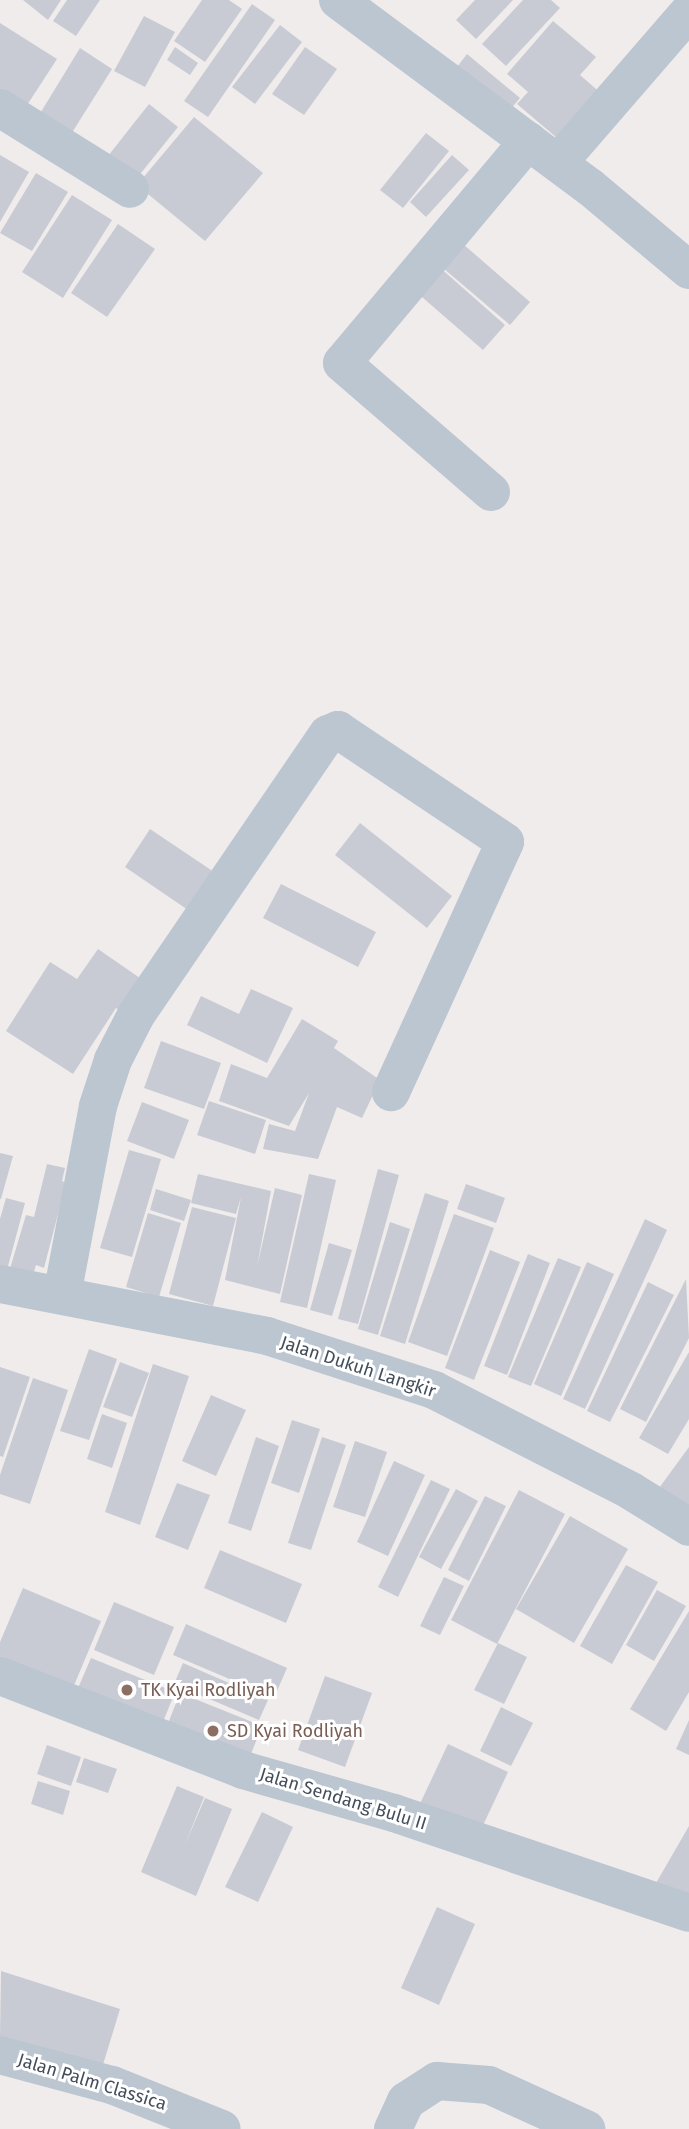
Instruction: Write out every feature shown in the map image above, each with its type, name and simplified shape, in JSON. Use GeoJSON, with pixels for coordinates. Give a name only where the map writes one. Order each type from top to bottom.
{"type":"FeatureCollection","features":[{"type":"Feature","properties":{"kind":"street"},"geometry":{"type":"LineString","coordinates":[[338,0],[558,163],[689,270]]}},
{"type":"Feature","properties":{"kind":"street"},"geometry":{"type":"LineString","coordinates":[[558,163],[689,12]]}},
{"type":"Feature","properties":{"kind":"street"},"geometry":{"type":"LineString","coordinates":[[0,108],[130,189]]}},
{"type":"Feature","properties":{"kind":"street"},"geometry":{"type":"LineString","coordinates":[[491,492],[342,363],[528,141]]}},
{"type":"Feature","properties":{"kind":"street"},"geometry":{"type":"LineString","coordinates":[[62,1295],[98,1106],[113,1059],[136,1015],[266,824],[328,734],[338,730],[505,842],[391,1092]]}},
{"type":"Feature","properties":{"kind":"street","name":"Jalan Dukuh Langkir"},"geometry":{"type":"LineString","coordinates":[[0,1284],[267,1336],[434,1390],[631,1491],[689,1527]]}},
{"type":"Feature","properties":{"kind":"street","name":"Jalan Sendang Bulu II"},"geometry":{"type":"LineString","coordinates":[[0,1676],[243,1770],[394,1813],[689,1913]]}},
{"type":"Feature","properties":{"kind":"street","name":"Jalan Palm Classica"},"geometry":{"type":"LineString","coordinates":[[0,2055],[112,2085],[222,2129]]}},
{"type":"Feature","properties":{"kind":"street"},"geometry":{"type":"LineString","coordinates":[[393,2129],[406,2101],[438,2081],[489,2085],[586,2129]]}},
{"type":"Feature","properties":{"kind":"building"},"geometry":{"type":"Polygon","coordinates":[[[23,0],[61,0],[48,20],[23,0]]]}},
{"type":"Feature","properties":{"kind":"building"},"geometry":{"type":"Polygon","coordinates":[[[67,0],[100,0],[76,36],[53,21],[67,0]]]}},
{"type":"Feature","properties":{"kind":"building"},"geometry":{"type":"Polygon","coordinates":[[[202,0],[229,0],[242,9],[205,62],[174,41],[202,0]]]}},
{"type":"Feature","properties":{"kind":"building"},"geometry":{"type":"Polygon","coordinates":[[[475,0],[513,0],[476,39],[456,20],[475,0]]]}},
{"type":"Feature","properties":{"kind":"building"},"geometry":{"type":"Polygon","coordinates":[[[523,0],[551,0],[560,8],[506,66],[482,44],[523,0]]]}},
{"type":"Feature","properties":{"kind":"building"},"geometry":{"type":"Polygon","coordinates":[[[252,4],[275,20],[208,117],[184,101],[252,4]]]}},
{"type":"Feature","properties":{"kind":"building"},"geometry":{"type":"Polygon","coordinates":[[[144,16],[175,32],[145,87],[114,71],[144,16]]]}},
{"type":"Feature","properties":{"kind":"building"},"geometry":{"type":"Polygon","coordinates":[[[553,21],[596,57],[580,75],[603,95],[563,143],[517,104],[528,92],[507,74],[553,21]]]}},
{"type":"Feature","properties":{"kind":"building"},"geometry":{"type":"Polygon","coordinates":[[[0,23],[57,59],[20,116],[0,104],[0,23]]]}},
{"type":"Feature","properties":{"kind":"building"},"geometry":{"type":"Polygon","coordinates":[[[280,25],[302,42],[255,104],[232,87],[280,25]]]}},
{"type":"Feature","properties":{"kind":"building"},"geometry":{"type":"Polygon","coordinates":[[[175,47],[198,63],[190,75],[167,60],[175,47]]]}},
{"type":"Feature","properties":{"kind":"building"},"geometry":{"type":"Polygon","coordinates":[[[305,47],[337,69],[304,115],[272,94],[305,47]]]}},
{"type":"Feature","properties":{"kind":"building"},"geometry":{"type":"Polygon","coordinates":[[[80,48],[112,69],[68,139],[36,120],[80,48]]]}},
{"type":"Feature","properties":{"kind":"building"},"geometry":{"type":"Polygon","coordinates":[[[467,54],[520,98],[509,111],[457,67],[467,54]]]}},
{"type":"Feature","properties":{"kind":"building"},"geometry":{"type":"Polygon","coordinates":[[[149,104],[178,127],[137,178],[108,156],[149,104]]]}},
{"type":"Feature","properties":{"kind":"building"},"geometry":{"type":"Polygon","coordinates":[[[194,117],[263,173],[205,241],[137,185],[194,117]]]}},
{"type":"Feature","properties":{"kind":"building"},"geometry":{"type":"Polygon","coordinates":[[[426,133],[449,151],[403,208],[380,190],[426,133]]]}},
{"type":"Feature","properties":{"kind":"building"},"geometry":{"type":"Polygon","coordinates":[[[0,155],[29,172],[0,222],[0,155]]]}},
{"type":"Feature","properties":{"kind":"building"},"geometry":{"type":"Polygon","coordinates":[[[452,155],[469,170],[426,217],[410,202],[452,155]]]}},
{"type":"Feature","properties":{"kind":"building"},"geometry":{"type":"Polygon","coordinates":[[[36,173],[68,192],[32,251],[0,233],[36,173]]]}},
{"type":"Feature","properties":{"kind":"building"},"geometry":{"type":"Polygon","coordinates":[[[72,195],[112,220],[63,298],[22,272],[72,195]]]}},
{"type":"Feature","properties":{"kind":"building"},"geometry":{"type":"Polygon","coordinates":[[[118,224],[155,249],[107,317],[71,293],[118,224]]]}},
{"type":"Feature","properties":{"kind":"building"},"geometry":{"type":"Polygon","coordinates":[[[463,244],[530,302],[510,325],[443,268],[463,244]]]}},
{"type":"Feature","properties":{"kind":"building"},"geometry":{"type":"Polygon","coordinates":[[[438,266],[505,325],[483,350],[415,291],[438,266]]]}},
{"type":"Feature","properties":{"kind":"building"},"geometry":{"type":"Polygon","coordinates":[[[360,823],[452,896],[427,928],[335,855],[360,823]]]}},
{"type":"Feature","properties":{"kind":"building"},"geometry":{"type":"Polygon","coordinates":[[[150,829],[214,872],[188,910],[125,867],[150,829]]]}},
{"type":"Feature","properties":{"kind":"building"},"geometry":{"type":"Polygon","coordinates":[[[281,884],[376,932],[358,967],[263,918],[281,884]]]}},
{"type":"Feature","properties":{"kind":"building"},"geometry":{"type":"Polygon","coordinates":[[[98,949],[150,985],[128,1016],[116,1008],[73,1074],[6,1031],[50,962],[77,979],[98,949]]]}},
{"type":"Feature","properties":{"kind":"building"},"geometry":{"type":"Polygon","coordinates":[[[251,989],[293,1008],[267,1063],[187,1025],[201,996],[239,1014],[251,989]]]}},
{"type":"Feature","properties":{"kind":"building"},"geometry":{"type":"Polygon","coordinates":[[[302,1019],[338,1041],[334,1048],[380,1080],[362,1118],[337,1107],[318,1159],[263,1149],[269,1124],[295,1131],[309,1093],[289,1126],[219,1101],[231,1064],[267,1078],[302,1019]]]}},
{"type":"Feature","properties":{"kind":"building"},"geometry":{"type":"Polygon","coordinates":[[[161,1041],[221,1063],[204,1109],[144,1088],[161,1041]]]}},
{"type":"Feature","properties":{"kind":"building"},"geometry":{"type":"Polygon","coordinates":[[[209,1101],[266,1120],[255,1154],[197,1135],[209,1101]]]}},
{"type":"Feature","properties":{"kind":"building"},"geometry":{"type":"Polygon","coordinates":[[[142,1102],[189,1120],[174,1159],[127,1141],[142,1102]]]}},
{"type":"Feature","properties":{"kind":"building"},"geometry":{"type":"Polygon","coordinates":[[[129,1150],[161,1159],[132,1257],[100,1248],[129,1150]]]}},
{"type":"Feature","properties":{"kind":"building"},"geometry":{"type":"Polygon","coordinates":[[[0,1153],[13,1156],[1,1199],[0,1199],[0,1153]]]}},
{"type":"Feature","properties":{"kind":"building"},"geometry":{"type":"Polygon","coordinates":[[[47,1164],[65,1168],[62,1181],[66,1183],[44,1268],[36,1265],[29,1288],[6,1282],[26,1215],[34,1217],[47,1164]]]}},
{"type":"Feature","properties":{"kind":"building"},"geometry":{"type":"Polygon","coordinates":[[[378,1169],[399,1175],[358,1324],[338,1319],[378,1169]]]}},
{"type":"Feature","properties":{"kind":"building"},"geometry":{"type":"Polygon","coordinates":[[[198,1174],[271,1191],[257,1267],[275,1188],[302,1195],[280,1294],[225,1280],[241,1197],[236,1214],[191,1203],[198,1174]]]}},
{"type":"Feature","properties":{"kind":"building"},"geometry":{"type":"Polygon","coordinates":[[[309,1174],[336,1180],[307,1308],[280,1302],[309,1174]]]}},
{"type":"Feature","properties":{"kind":"building"},"geometry":{"type":"Polygon","coordinates":[[[466,1184],[505,1198],[496,1223],[457,1209],[466,1184]]]}},
{"type":"Feature","properties":{"kind":"building"},"geometry":{"type":"Polygon","coordinates":[[[156,1189],[191,1200],[184,1221],[150,1210],[156,1189]]]}},
{"type":"Feature","properties":{"kind":"building"},"geometry":{"type":"Polygon","coordinates":[[[425,1193],[449,1201],[405,1344],[380,1336],[425,1193]]]}},
{"type":"Feature","properties":{"kind":"building"},"geometry":{"type":"Polygon","coordinates":[[[6,1198],[25,1203],[7,1270],[0,1269],[0,1219],[6,1198]]]}},
{"type":"Feature","properties":{"kind":"building"},"geometry":{"type":"Polygon","coordinates":[[[192,1207],[236,1218],[213,1306],[169,1294],[192,1207]]]}},
{"type":"Feature","properties":{"kind":"building"},"geometry":{"type":"Polygon","coordinates":[[[148,1213],[181,1223],[159,1297],[126,1287],[148,1213]]]}},
{"type":"Feature","properties":{"kind":"building"},"geometry":{"type":"Polygon","coordinates":[[[454,1214],[494,1228],[447,1356],[408,1342],[454,1214]]]}},
{"type":"Feature","properties":{"kind":"building"},"geometry":{"type":"Polygon","coordinates":[[[645,1219],[667,1230],[585,1409],[563,1399],[645,1219]]]}},
{"type":"Feature","properties":{"kind":"building"},"geometry":{"type":"Polygon","coordinates":[[[390,1222],[410,1229],[378,1335],[358,1329],[390,1222]]]}},
{"type":"Feature","properties":{"kind":"building"},"geometry":{"type":"Polygon","coordinates":[[[329,1243],[352,1250],[332,1316],[310,1310],[329,1243]]]}},
{"type":"Feature","properties":{"kind":"building"},"geometry":{"type":"Polygon","coordinates":[[[490,1250],[520,1262],[474,1380],[445,1368],[490,1250]]]}},
{"type":"Feature","properties":{"kind":"building"},"geometry":{"type":"Polygon","coordinates":[[[528,1254],[550,1263],[507,1375],[484,1366],[528,1254]]]}},
{"type":"Feature","properties":{"kind":"building"},"geometry":{"type":"Polygon","coordinates":[[[558,1258],[581,1267],[531,1386],[508,1377],[558,1258]]]}},
{"type":"Feature","properties":{"kind":"building"},"geometry":{"type":"Polygon","coordinates":[[[587,1262],[614,1274],[561,1396],[534,1384],[587,1262]]]}},
{"type":"Feature","properties":{"kind":"building"},"geometry":{"type":"Polygon","coordinates":[[[686,1279],[689,1338],[646,1422],[620,1409],[686,1279]]]}},
{"type":"Feature","properties":{"kind":"building"},"geometry":{"type":"Polygon","coordinates":[[[648,1282],[674,1295],[610,1422],[587,1411],[648,1282]]]}},
{"type":"Feature","properties":{"kind":"building"},"geometry":{"type":"Polygon","coordinates":[[[89,1349],[117,1359],[89,1440],[60,1431],[89,1349]]]}},
{"type":"Feature","properties":{"kind":"building"},"geometry":{"type":"Polygon","coordinates":[[[689,1352],[689,1419],[668,1454],[639,1438],[689,1352]]]}},
{"type":"Feature","properties":{"kind":"building"},"geometry":{"type":"Polygon","coordinates":[[[120,1362],[149,1373],[132,1417],[103,1407],[120,1362]]]}},
{"type":"Feature","properties":{"kind":"building"},"geometry":{"type":"Polygon","coordinates":[[[153,1364],[189,1376],[140,1525],[105,1512],[153,1364]]]}},
{"type":"Feature","properties":{"kind":"building"},"geometry":{"type":"Polygon","coordinates":[[[0,1367],[30,1377],[3,1457],[0,1456],[0,1367]]]}},
{"type":"Feature","properties":{"kind":"building"},"geometry":{"type":"Polygon","coordinates":[[[33,1378],[68,1390],[30,1504],[0,1494],[0,1475],[33,1378]]]}},
{"type":"Feature","properties":{"kind":"building"},"geometry":{"type":"Polygon","coordinates":[[[211,1395],[246,1410],[216,1476],[182,1461],[211,1395]]]}},
{"type":"Feature","properties":{"kind":"building"},"geometry":{"type":"Polygon","coordinates":[[[102,1414],[127,1423],[112,1468],[87,1459],[102,1414]]]}},
{"type":"Feature","properties":{"kind":"building"},"geometry":{"type":"Polygon","coordinates":[[[292,1420],[320,1429],[299,1493],[271,1483],[292,1420]]]}},
{"type":"Feature","properties":{"kind":"building"},"geometry":{"type":"Polygon","coordinates":[[[256,1437],[279,1446],[251,1531],[228,1523],[256,1437]]]}},
{"type":"Feature","properties":{"kind":"building"},"geometry":{"type":"Polygon","coordinates":[[[322,1437],[346,1445],[311,1550],[288,1543],[322,1437]]]}},
{"type":"Feature","properties":{"kind":"building"},"geometry":{"type":"Polygon","coordinates":[[[355,1441],[387,1452],[365,1517],[333,1507],[355,1441]]]}},
{"type":"Feature","properties":{"kind":"building"},"geometry":{"type":"Polygon","coordinates":[[[689,1447],[689,1520],[654,1495],[689,1447]]]}},
{"type":"Feature","properties":{"kind":"building"},"geometry":{"type":"Polygon","coordinates":[[[394,1461],[425,1475],[388,1556],[357,1542],[394,1461]]]}},
{"type":"Feature","properties":{"kind":"building"},"geometry":{"type":"Polygon","coordinates":[[[431,1480],[450,1489],[398,1597],[378,1587],[431,1480]]]}},
{"type":"Feature","properties":{"kind":"building"},"geometry":{"type":"Polygon","coordinates":[[[177,1483],[210,1495],[188,1550],[155,1537],[177,1483]]]}},
{"type":"Feature","properties":{"kind":"building"},"geometry":{"type":"Polygon","coordinates":[[[456,1489],[478,1501],[441,1569],[419,1557],[456,1489]]]}},
{"type":"Feature","properties":{"kind":"building"},"geometry":{"type":"Polygon","coordinates":[[[519,1490],[565,1514],[497,1644],[451,1620],[519,1490]]]}},
{"type":"Feature","properties":{"kind":"building"},"geometry":{"type":"Polygon","coordinates":[[[485,1496],[506,1506],[469,1581],[448,1570],[485,1496]]]}},
{"type":"Feature","properties":{"kind":"building"},"geometry":{"type":"Polygon","coordinates":[[[570,1516],[628,1549],[574,1643],[516,1609],[570,1516]]]}},
{"type":"Feature","properties":{"kind":"building"},"geometry":{"type":"Polygon","coordinates":[[[220,1550],[302,1584],[286,1623],[204,1588],[220,1550]]]}},
{"type":"Feature","properties":{"kind":"building"},"geometry":{"type":"Polygon","coordinates":[[[626,1565],[658,1582],[612,1664],[580,1646],[626,1565]]]}},
{"type":"Feature","properties":{"kind":"building"},"geometry":{"type":"Polygon","coordinates":[[[444,1577],[464,1586],[440,1635],[420,1626],[444,1577]]]}},
{"type":"Feature","properties":{"kind":"building"},"geometry":{"type":"Polygon","coordinates":[[[23,1588],[101,1621],[70,1695],[0,1665],[0,1642],[23,1588]]]}},
{"type":"Feature","properties":{"kind":"building"},"geometry":{"type":"Polygon","coordinates":[[[657,1590],[686,1606],[654,1661],[626,1645],[657,1590]]]}},
{"type":"Feature","properties":{"kind":"building"},"geometry":{"type":"Polygon","coordinates":[[[114,1602],[174,1627],[154,1675],[94,1650],[114,1602]]]}},
{"type":"Feature","properties":{"kind":"building"},"geometry":{"type":"Polygon","coordinates":[[[689,1611],[689,1692],[666,1731],[630,1709],[689,1611]]]}},
{"type":"Feature","properties":{"kind":"building"},"geometry":{"type":"Polygon","coordinates":[[[186,1624],[287,1668],[274,1698],[173,1655],[186,1624]]]}},
{"type":"Feature","properties":{"kind":"building"},"geometry":{"type":"Polygon","coordinates":[[[498,1643],[527,1657],[504,1704],[474,1690],[498,1643]]]}},
{"type":"Feature","properties":{"kind":"building","name":"TK Kyai Rodliyah"},"geometry":{"type":"Polygon","coordinates":[[[91,1658],[175,1692],[163,1722],[78,1688],[91,1658]]]}},
{"type":"Feature","properties":{"kind":"building"},"geometry":{"type":"Polygon","coordinates":[[[183,1663],[268,1700],[259,1720],[174,1684],[183,1663]]]}},
{"type":"Feature","properties":{"kind":"building"},"geometry":{"type":"Polygon","coordinates":[[[325,1676],[372,1693],[345,1767],[298,1750],[325,1676]]]}},
{"type":"Feature","properties":{"kind":"building","name":"SD Kyai Rodliyah"},"geometry":{"type":"Polygon","coordinates":[[[180,1693],[262,1726],[245,1769],[163,1736],[180,1693]]]}},
{"type":"Feature","properties":{"kind":"building"},"geometry":{"type":"Polygon","coordinates":[[[501,1707],[533,1723],[511,1766],[480,1751],[501,1707]]]}},
{"type":"Feature","properties":{"kind":"building"},"geometry":{"type":"Polygon","coordinates":[[[689,1720],[689,1755],[676,1749],[689,1720]]]}},
{"type":"Feature","properties":{"kind":"building"},"geometry":{"type":"Polygon","coordinates":[[[448,1744],[508,1772],[478,1836],[418,1808],[448,1744]]]}},
{"type":"Feature","properties":{"kind":"building"},"geometry":{"type":"Polygon","coordinates":[[[47,1745],[81,1757],[71,1786],[37,1774],[47,1745]]]}},
{"type":"Feature","properties":{"kind":"building"},"geometry":{"type":"Polygon","coordinates":[[[84,1758],[117,1769],[108,1793],[76,1782],[84,1758]]]}},
{"type":"Feature","properties":{"kind":"building"},"geometry":{"type":"Polygon","coordinates":[[[38,1781],[70,1791],[63,1815],[31,1804],[38,1781]]]}},
{"type":"Feature","properties":{"kind":"building"},"geometry":{"type":"Polygon","coordinates":[[[177,1786],[204,1797],[184,1847],[205,1798],[232,1809],[196,1896],[141,1872],[177,1786]]]}},
{"type":"Feature","properties":{"kind":"building"},"geometry":{"type":"Polygon","coordinates":[[[262,1812],[293,1827],[258,1902],[225,1887],[262,1812]]]}},
{"type":"Feature","properties":{"kind":"building"},"geometry":{"type":"Polygon","coordinates":[[[689,1826],[689,1905],[652,1890],[689,1826]]]}},
{"type":"Feature","properties":{"kind":"building"},"geometry":{"type":"Polygon","coordinates":[[[437,1907],[475,1924],[439,2005],[401,1988],[437,1907]]]}},
{"type":"Feature","properties":{"kind":"building"},"geometry":{"type":"Polygon","coordinates":[[[1,1971],[120,2009],[102,2068],[0,2036],[1,1971]]]}},
{"type":"Feature","properties":{"kind":"place","name":"TK Kyai Rodliyah"},"geometry":{"type":"Point","coordinates":[127,1690]}},
{"type":"Feature","properties":{"kind":"place","name":"SD Kyai Rodliyah"},"geometry":{"type":"Point","coordinates":[213,1731]}}]}
